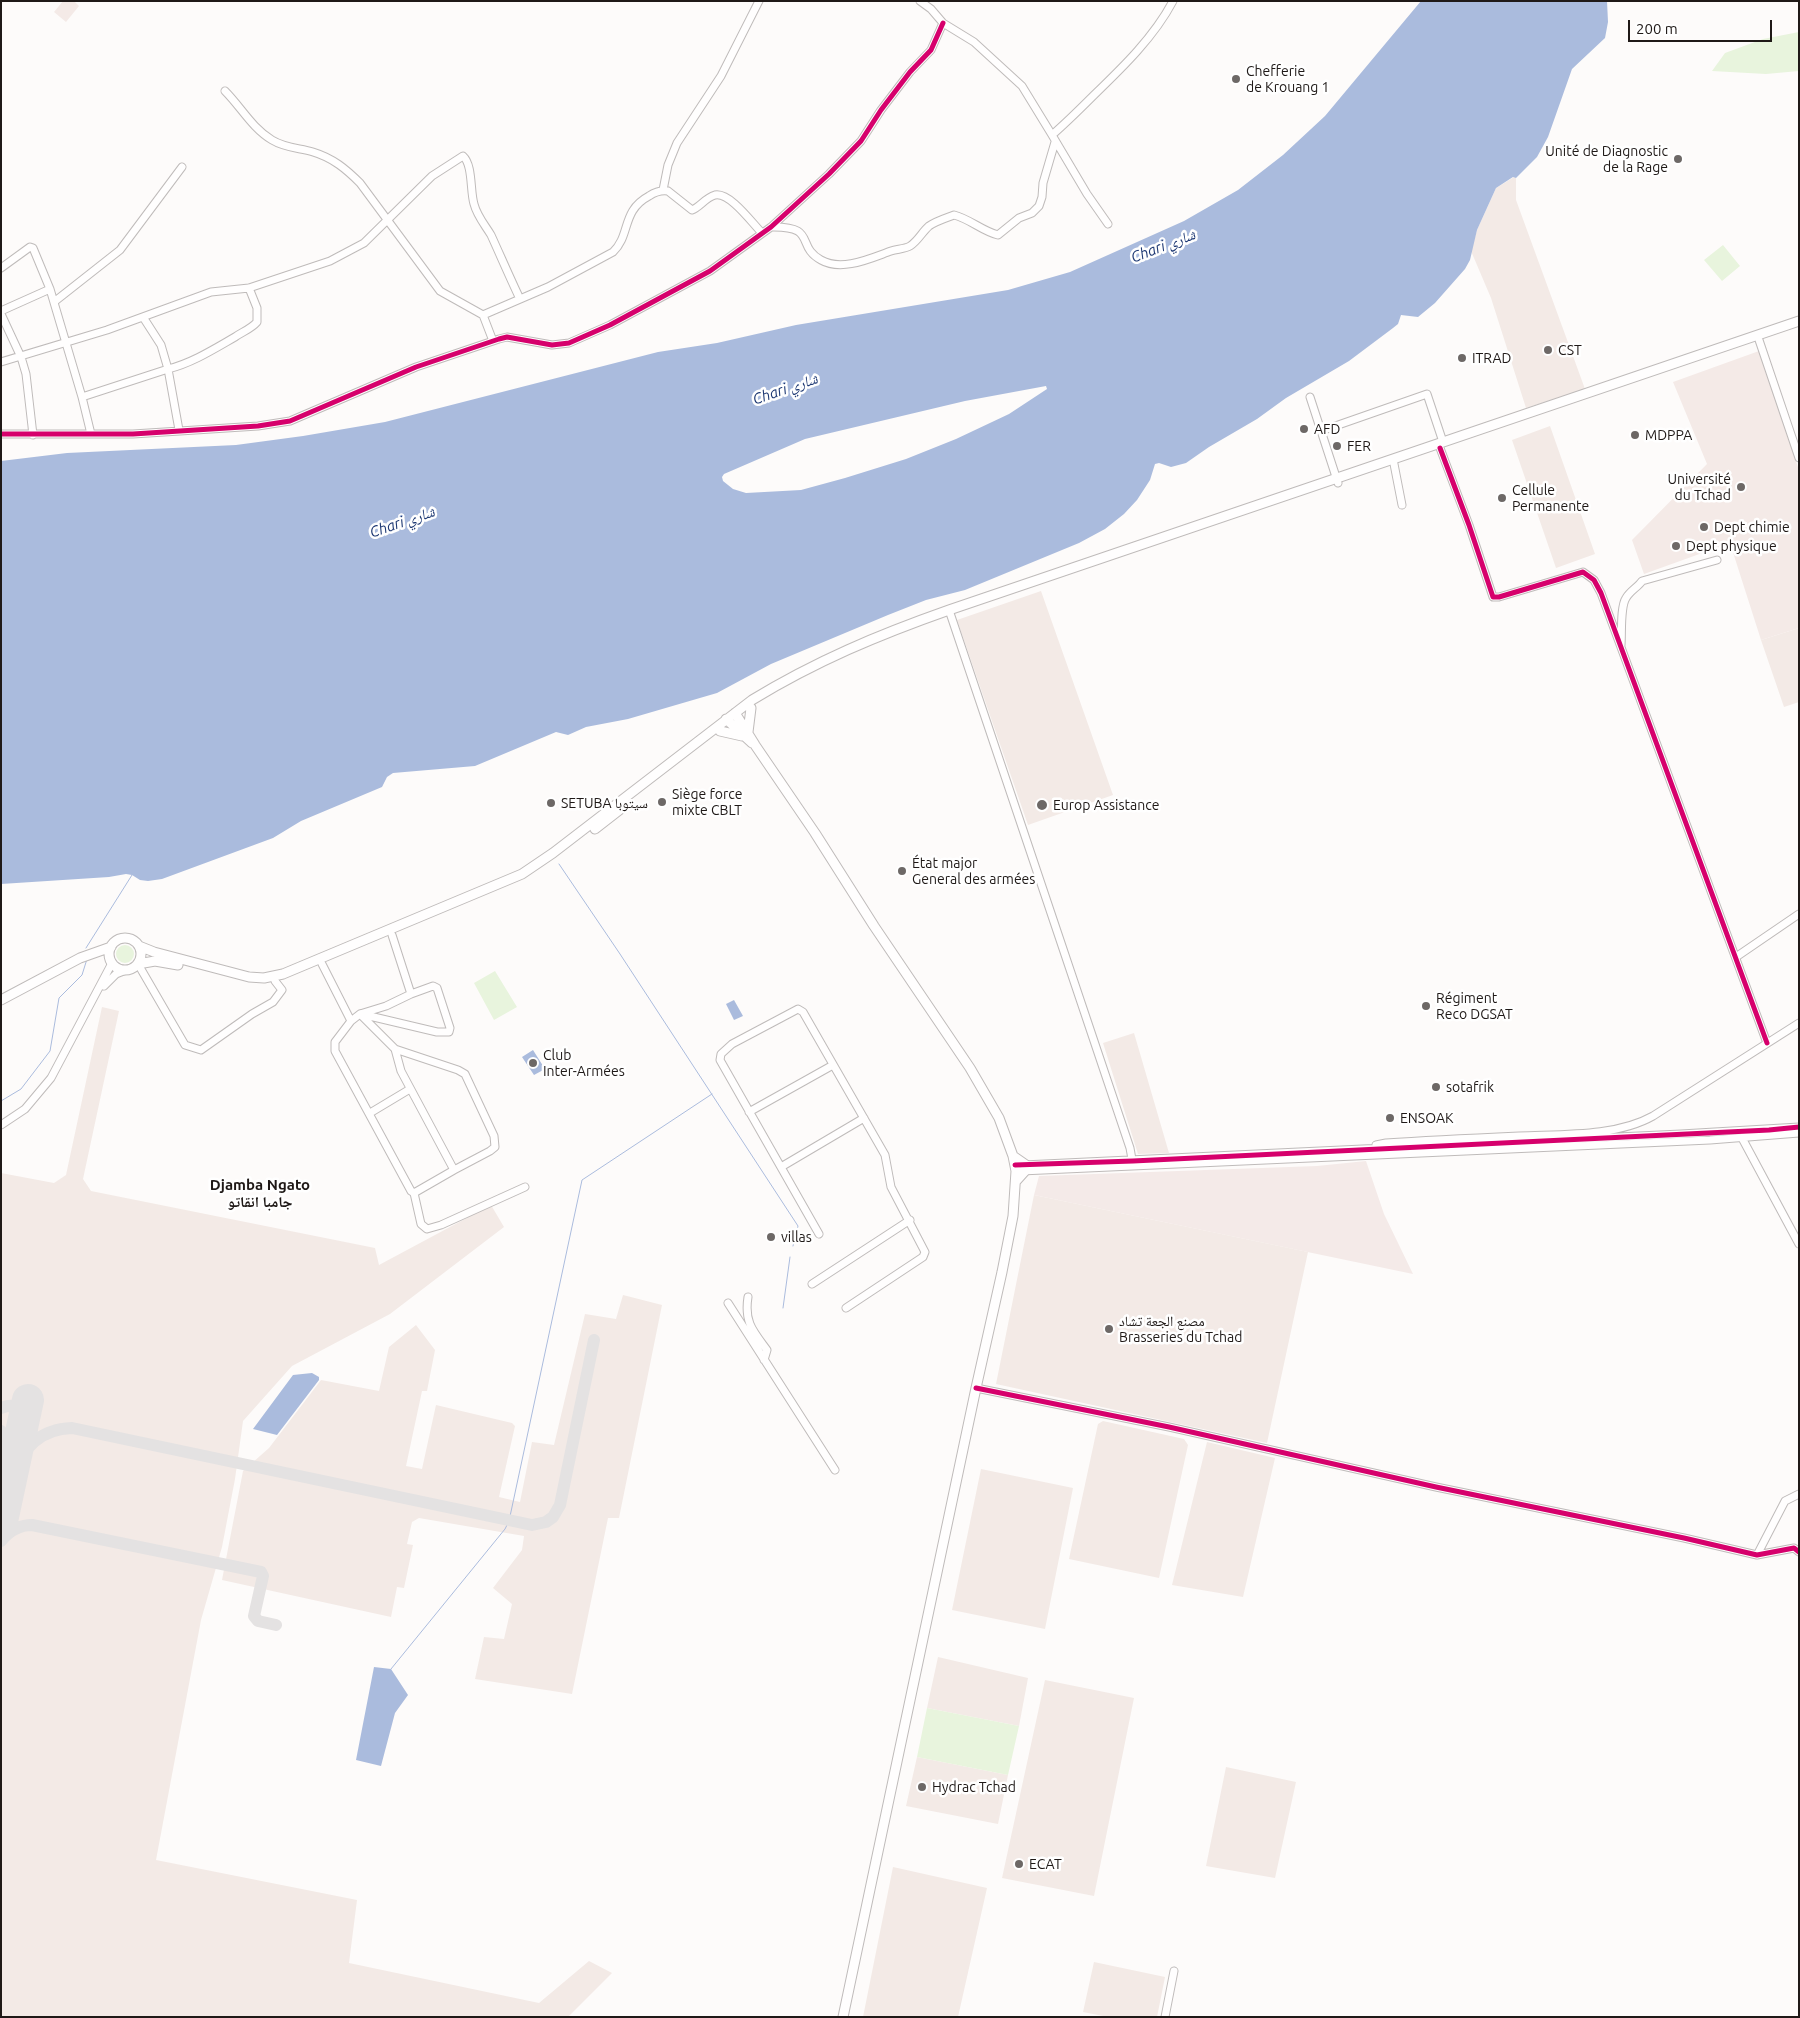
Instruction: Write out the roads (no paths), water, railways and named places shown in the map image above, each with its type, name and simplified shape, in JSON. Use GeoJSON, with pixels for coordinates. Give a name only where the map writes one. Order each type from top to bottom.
{"type":"FeatureCollection","features":[{"type":"Feature","properties":{"kind":"main road"},"geometry":{"type":"LineString","coordinates":[[94,954],[111,961],[118,968],[126,970],[138,964],[165,962],[249,983],[275,981],[322,964],[528,871],[783,681],[852,646],[1575,400],[1799,321]]}},
{"type":"Feature","properties":{"kind":"main road"},"geometry":{"type":"LineString","coordinates":[[1699,357],[1759,340],[1799,326]]}},
{"type":"Feature","properties":{"kind":"main road"},"geometry":{"type":"LineString","coordinates":[[1337,481],[1394,464],[1442,445]]}},
{"type":"Feature","properties":{"kind":"main road"},"geometry":{"type":"LineString","coordinates":[[737,715],[831,661],[950,613]]}},
{"type":"Feature","properties":{"kind":"main road"},"geometry":{"type":"LineString","coordinates":[[745,734],[751,708]]}},
{"type":"Feature","properties":{"kind":"main road"},"geometry":{"type":"LineString","coordinates":[[737,715],[745,734]]}},
{"type":"Feature","properties":{"kind":"main road"},"geometry":{"type":"LineString","coordinates":[[728,721],[745,734],[755,745],[970,1068],[999,1118],[1019,1166],[1013,1216],[1002,1272],[843,2017]]}},
{"type":"Feature","properties":{"kind":"main road"},"geometry":{"type":"LineString","coordinates":[[1,1000],[80,958],[110,947],[116,940],[124,938],[133,940],[139,946],[154,952],[236,975],[264,978],[283,974],[387,935],[525,878],[570,848],[720,731],[728,721]]}},
{"type":"Feature","properties":{"kind":"main road"},"geometry":{"type":"LineString","coordinates":[[720,731],[745,734]]}},
{"type":"Feature","properties":{"kind":"main road"},"geometry":{"type":"LineString","coordinates":[[138,964],[141,955],[139,946]]}},
{"type":"Feature","properties":{"kind":"main road"},"geometry":{"type":"LineString","coordinates":[[110,947],[111,961]]}},
{"type":"Feature","properties":{"kind":"street"},"geometry":{"type":"LineString","coordinates":[[663,190],[668,165],[677,143],[720,76],[759,1]]}},
{"type":"Feature","properties":{"kind":"street"},"geometry":{"type":"LineString","coordinates":[[920,1],[931,9],[943,23],[974,42],[1022,86],[1108,224]]}},
{"type":"Feature","properties":{"kind":"street"},"geometry":{"type":"LineString","coordinates":[[771,227],[786,227],[799,232],[805,238],[811,251],[819,259],[835,265],[872,259],[909,246],[930,226],[954,215],[998,235],[1019,218],[1032,213],[1039,206],[1054,138],[1067,122],[1117,72],[1162,21],[1173,1]]}},
{"type":"Feature","properties":{"kind":"street"},"geometry":{"type":"LineString","coordinates":[[1,434],[91,434],[258,426],[290,421],[416,367],[507,337],[552,345],[591,335],[694,281],[771,227],[829,174],[864,138],[881,110],[910,72],[931,50],[943,23]]}},
{"type":"Feature","properties":{"kind":"street"},"geometry":{"type":"LineString","coordinates":[[225,91],[263,134],[282,146],[314,152],[331,159],[345,168],[360,183],[387,222],[440,291],[483,315],[493,341]]}},
{"type":"Feature","properties":{"kind":"street"},"geometry":{"type":"LineString","coordinates":[[1,362],[143,317],[211,292],[249,288],[330,261],[364,243],[432,176],[463,156],[466,158],[470,169],[470,187],[475,208],[520,299]]}},
{"type":"Feature","properties":{"kind":"street"},"geometry":{"type":"LineString","coordinates":[[54,302],[120,250],[182,167]]}},
{"type":"Feature","properties":{"kind":"street"},"geometry":{"type":"LineString","coordinates":[[483,315],[548,287],[613,252],[620,244],[633,209],[644,198],[663,190],[678,197],[692,210],[713,196],[725,196],[762,233]]}},
{"type":"Feature","properties":{"kind":"street"},"geometry":{"type":"LineString","coordinates":[[1,268],[29,248],[33,248],[50,289],[91,434]]}},
{"type":"Feature","properties":{"kind":"street"},"geometry":{"type":"LineString","coordinates":[[82,397],[178,366],[213,350],[254,326],[258,316],[257,308],[249,288]]}},
{"type":"Feature","properties":{"kind":"street"},"geometry":{"type":"LineString","coordinates":[[33,435],[26,374],[21,357],[1,312],[50,289]]}},
{"type":"Feature","properties":{"kind":"street"},"geometry":{"type":"LineString","coordinates":[[143,317],[161,345],[168,369],[179,430]]}},
{"type":"Feature","properties":{"kind":"street"},"geometry":{"type":"LineString","coordinates":[[1759,340],[1799,458]]}},
{"type":"Feature","properties":{"kind":"street"},"geometry":{"type":"LineString","coordinates":[[1321,431],[1427,394],[1442,445],[1493,597],[1499,598],[1583,572],[1594,580],[1767,1043]]}},
{"type":"Feature","properties":{"kind":"street"},"geometry":{"type":"LineString","coordinates":[[1310,397],[1337,481]]}},
{"type":"Feature","properties":{"kind":"street"},"geometry":{"type":"LineString","coordinates":[[1394,464],[1402,505]]}},
{"type":"Feature","properties":{"kind":"street"},"geometry":{"type":"LineString","coordinates":[[1621,648],[1623,607],[1626,598],[1639,587],[1642,580],[1717,560]]}},
{"type":"Feature","properties":{"kind":"street"},"geometry":{"type":"LineString","coordinates":[[950,613],[1063,947],[1133,1164]]}},
{"type":"Feature","properties":{"kind":"street"},"geometry":{"type":"LineString","coordinates":[[1736,957],[1799,914]]}},
{"type":"Feature","properties":{"kind":"street"},"geometry":{"type":"LineString","coordinates":[[387,935],[411,994]]}},
{"type":"Feature","properties":{"kind":"street"},"geometry":{"type":"LineString","coordinates":[[1,1125],[25,1108],[51,1078],[94,998],[111,961]]}},
{"type":"Feature","properties":{"kind":"street"},"geometry":{"type":"LineString","coordinates":[[138,964],[185,1045],[201,1050],[252,1014],[273,1002],[282,990],[275,981]]}},
{"type":"Feature","properties":{"kind":"street"},"geometry":{"type":"LineString","coordinates":[[322,964],[351,1021]]}},
{"type":"Feature","properties":{"kind":"street"},"geometry":{"type":"LineString","coordinates":[[94,998],[109,980],[126,970]]}},
{"type":"Feature","properties":{"kind":"street"},"geometry":{"type":"LineString","coordinates":[[360,1014],[437,1032],[449,1032],[450,1028],[437,988],[433,986],[386,1006],[360,1014],[351,1021],[335,1042],[335,1048],[400,1173],[414,1193],[421,1224],[427,1230],[525,1187]]}},
{"type":"Feature","properties":{"kind":"street"},"geometry":{"type":"LineString","coordinates":[[819,1234],[720,1060],[721,1054],[732,1044],[798,1009],[803,1012],[885,1155],[891,1187],[910,1220],[925,1252],[923,1257],[846,1308]]}},
{"type":"Feature","properties":{"kind":"street"},"geometry":{"type":"LineString","coordinates":[[360,1014],[395,1048],[465,1074],[470,1081],[494,1136],[495,1147],[490,1151],[414,1193]]}},
{"type":"Feature","properties":{"kind":"street"},"geometry":{"type":"LineString","coordinates":[[1373,1151],[1377,1144],[1386,1143],[1558,1134],[1619,1129],[1632,1126],[1653,1116],[1799,1023]]}},
{"type":"Feature","properties":{"kind":"street"},"geometry":{"type":"LineString","coordinates":[[395,1048],[401,1071],[454,1170]]}},
{"type":"Feature","properties":{"kind":"street"},"geometry":{"type":"LineString","coordinates":[[749,1112],[833,1065]]}},
{"type":"Feature","properties":{"kind":"street"},"geometry":{"type":"LineString","coordinates":[[370,1113],[410,1089]]}},
{"type":"Feature","properties":{"kind":"street"},"geometry":{"type":"LineString","coordinates":[[781,1167],[864,1118]]}},
{"type":"Feature","properties":{"kind":"street"},"geometry":{"type":"LineString","coordinates":[[1019,1166],[1133,1164],[1799,1127]]}},
{"type":"Feature","properties":{"kind":"street"},"geometry":{"type":"LineString","coordinates":[[1373,1151],[1742,1138],[1799,1133]]}},
{"type":"Feature","properties":{"kind":"street"},"geometry":{"type":"LineString","coordinates":[[1742,1138],[1799,1244]]}},
{"type":"Feature","properties":{"kind":"street"},"geometry":{"type":"LineString","coordinates":[[812,1284],[910,1220]]}},
{"type":"Feature","properties":{"kind":"street"},"geometry":{"type":"LineString","coordinates":[[748,1297],[746,1311],[749,1324],[767,1350],[764,1360]]}},
{"type":"Feature","properties":{"kind":"street"},"geometry":{"type":"LineString","coordinates":[[728,1303],[836,1470]]}},
{"type":"Feature","properties":{"kind":"street"},"geometry":{"type":"LineString","coordinates":[[976,1388],[1169,1427],[1436,1487],[1684,1538],[1757,1556],[1794,1548],[1799,1552]]}},
{"type":"Feature","properties":{"kind":"street"},"geometry":{"type":"LineString","coordinates":[[1757,1556],[1785,1501],[1799,1494]]}},
{"type":"Feature","properties":{"kind":"street"},"geometry":{"type":"LineString","coordinates":[[1165,2017],[1174,1971]]}},
{"type":"Feature","properties":{"kind":"water","name":"Chari شاري"},"geometry":{"type":"Polygon","coordinates":[[[1421,1],[1607,1],[1608,22],[1605,38],[1572,69],[1548,137],[1537,157],[1516,178],[1513,177],[1496,188],[1477,230],[1470,260],[1465,269],[1435,303],[1418,317],[1401,315],[1398,324],[1349,361],[1286,398],[1257,419],[1186,463],[1171,467],[1159,463],[1155,464],[1150,480],[1137,500],[1124,514],[1105,529],[1079,543],[965,590],[926,600],[771,664],[717,693],[628,719],[586,727],[568,735],[556,732],[475,766],[393,773],[387,777],[382,787],[301,821],[273,838],[162,879],[140,880],[126,874],[109,877],[1,884],[1,461],[67,453],[236,445],[303,436],[385,422],[658,352],[717,343],[796,325],[1008,290],[1070,272],[1184,221],[1238,190],[1283,155],[1325,116],[1421,1]],[[1046,386],[965,401],[805,439],[724,474],[722,477],[723,481],[733,489],[746,493],[801,490],[845,478],[906,459],[956,439],[1009,414],[1047,389],[1046,386]]]}},
{"type":"Feature","properties":{"kind":"water"},"geometry":{"type":"Polygon","coordinates":[[[734,1000],[743,1016],[734,1020],[726,1004],[734,1000]]]}},
{"type":"Feature","properties":{"kind":"water","name":"Club Inter-Armées"},"geometry":{"type":"Polygon","coordinates":[[[533,1050],[545,1069],[534,1075],[522,1057],[533,1050]]]}},
{"type":"Feature","properties":{"kind":"water"},"geometry":{"type":"Polygon","coordinates":[[[312,1373],[319,1377],[319,1380],[277,1435],[253,1429],[293,1375],[312,1373]]]}},
{"type":"Feature","properties":{"kind":"water"},"geometry":{"type":"Polygon","coordinates":[[[374,1667],[391,1669],[408,1695],[395,1713],[381,1766],[356,1760],[374,1667]]]}},
{"type":"Feature","properties":{"kind":"waterway"},"geometry":{"type":"LineString","coordinates":[[559,864],[798,1226],[793,1246]]}},
{"type":"Feature","properties":{"kind":"waterway"},"geometry":{"type":"LineString","coordinates":[[86,948],[132,875]]}},
{"type":"Feature","properties":{"kind":"waterway"},"geometry":{"type":"LineString","coordinates":[[1,1101],[21,1089],[50,1051],[59,998],[82,975],[87,959]]}},
{"type":"Feature","properties":{"kind":"waterway"},"geometry":{"type":"LineString","coordinates":[[391,1669],[505,1529],[509,1521],[582,1180],[712,1094]]}},
{"type":"Feature","properties":{"kind":"waterway"},"geometry":{"type":"LineString","coordinates":[[783,1308],[790,1257]]}},
{"type":"Feature","properties":{"kind":"place","name":"Chefferie de Krouang 1"},"geometry":{"type":"Point","coordinates":[1236,79]}},
{"type":"Feature","properties":{"kind":"place","name":"Unité de Diagnostic de la Rage"},"geometry":{"type":"Point","coordinates":[1678,159]}},
{"type":"Feature","properties":{"kind":"place","name":"CST"},"geometry":{"type":"Point","coordinates":[1548,350]}},
{"type":"Feature","properties":{"kind":"place","name":"ITRAD"},"geometry":{"type":"Point","coordinates":[1462,358]}},
{"type":"Feature","properties":{"kind":"place","name":"AFD"},"geometry":{"type":"Point","coordinates":[1304,429]}},
{"type":"Feature","properties":{"kind":"place","name":"MDPPA"},"geometry":{"type":"Point","coordinates":[1635,435]}},
{"type":"Feature","properties":{"kind":"place","name":"FER"},"geometry":{"type":"Point","coordinates":[1337,446]}},
{"type":"Feature","properties":{"kind":"place","name":"Université du Tchad"},"geometry":{"type":"Point","coordinates":[1741,487]}},
{"type":"Feature","properties":{"kind":"place","name":"Cellule Permanente"},"geometry":{"type":"Point","coordinates":[1502,498]}},
{"type":"Feature","properties":{"kind":"place","name":"Dept chimie"},"geometry":{"type":"Point","coordinates":[1704,527]}},
{"type":"Feature","properties":{"kind":"place","name":"Dept physique"},"geometry":{"type":"Point","coordinates":[1676,546]}},
{"type":"Feature","properties":{"kind":"place","name":"Siège force mixte CBLT"},"geometry":{"type":"Point","coordinates":[662,802]}},
{"type":"Feature","properties":{"kind":"place","name":"SETUBA سيتوبا"},"geometry":{"type":"Point","coordinates":[551,803]}},
{"type":"Feature","properties":{"kind":"place","name":"Europ Assistance"},"geometry":{"type":"Point","coordinates":[1042,805]}},
{"type":"Feature","properties":{"kind":"place","name":"État major General des armées"},"geometry":{"type":"Point","coordinates":[902,871]}},
{"type":"Feature","properties":{"kind":"place","name":"Régiment Reco DGSAT"},"geometry":{"type":"Point","coordinates":[1426,1006]}},
{"type":"Feature","properties":{"kind":"place","name":"Club Inter-Armées"},"geometry":{"type":"Point","coordinates":[533,1063]}},
{"type":"Feature","properties":{"kind":"place","name":"sotafrik"},"geometry":{"type":"Point","coordinates":[1436,1087]}},
{"type":"Feature","properties":{"kind":"place","name":"ENSOAK"},"geometry":{"type":"Point","coordinates":[1390,1118]}},
{"type":"Feature","properties":{"kind":"place","name":"villas"},"geometry":{"type":"Point","coordinates":[771,1237]}},
{"type":"Feature","properties":{"kind":"place","name":"مصنع الجعة تشاد Brasseries du Tchad"},"geometry":{"type":"Point","coordinates":[1109,1329]}},
{"type":"Feature","properties":{"kind":"place","name":"Hydrac Tchad"},"geometry":{"type":"Point","coordinates":[922,1787]}},
{"type":"Feature","properties":{"kind":"place","name":"ECAT"},"geometry":{"type":"Point","coordinates":[1019,1864]}},
{"type":"Feature","properties":{"kind":"district","name":"Djamba Ngato جامبا انقاتو"},"geometry":{"type":"Point","coordinates":[260,1194]}}]}
